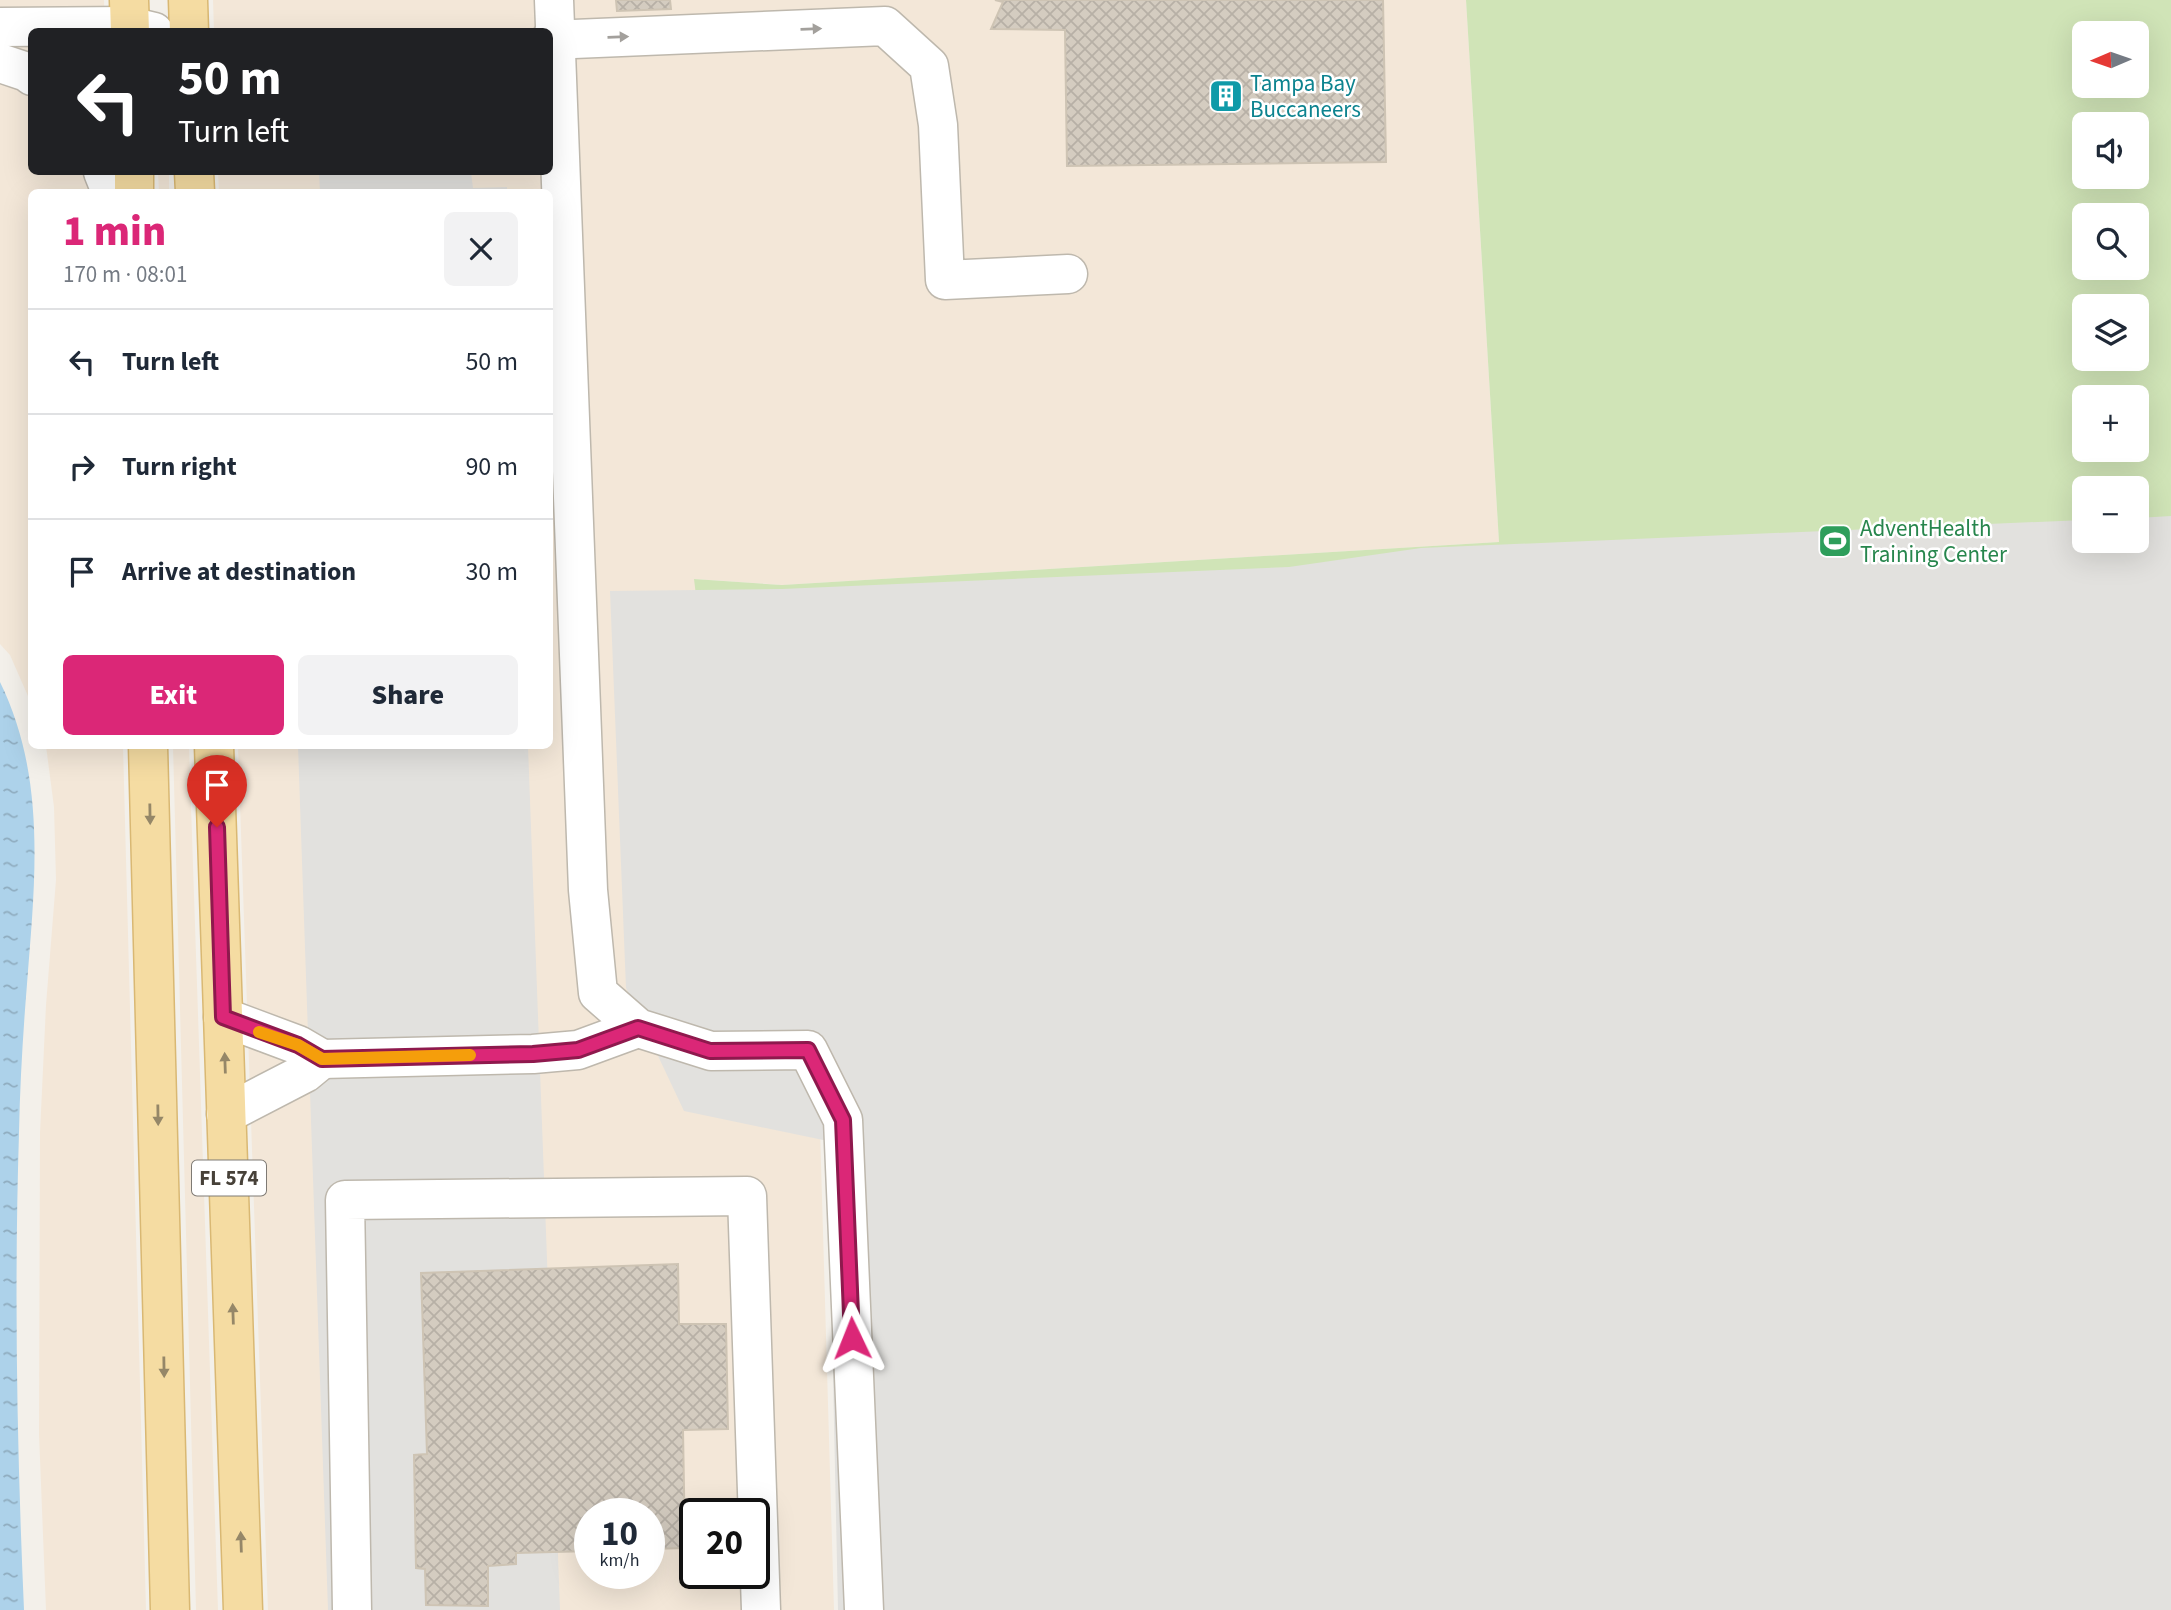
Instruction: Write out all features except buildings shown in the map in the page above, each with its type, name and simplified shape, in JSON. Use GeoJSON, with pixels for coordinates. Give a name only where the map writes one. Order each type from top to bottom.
{"type":"FeatureCollection","features":[{"type":"Feature","properties":{"kind":"main road"},"geometry":{"type":"LineString","coordinates":[[188,0],[189,28]]}},
{"type":"Feature","properties":{"kind":"main road","name":"FL 574"},"geometry":{"type":"LineString","coordinates":[[148,749],[170,1610]]}},
{"type":"Feature","properties":{"kind":"main road","name":"FL 574"},"geometry":{"type":"LineString","coordinates":[[214,749],[243,1610]]}},
{"type":"Feature","properties":{"kind":"lane"},"geometry":{"type":"LineString","coordinates":[[554,0],[553,39],[588,890],[598,993],[638,1028],[710,1051],[808,1050],[843,1120],[864,1610]]}},
{"type":"Feature","properties":{"kind":"lane"},"geometry":{"type":"LineString","coordinates":[[553,39],[885,13],[929,66],[938,125],[945,280],[1068,274]]}},
{"type":"Feature","properties":{"kind":"lane"},"geometry":{"type":"LineString","coordinates":[[0,27],[136,22]]}},
{"type":"Feature","properties":{"kind":"lane"},"geometry":{"type":"LineString","coordinates":[[0,63],[28,73]]}},
{"type":"Feature","properties":{"kind":"lane"},"geometry":{"type":"LineString","coordinates":[[223,1017],[298,1045],[322,1059],[533,1054],[578,1050],[638,1028]]}},
{"type":"Feature","properties":{"kind":"lane"},"geometry":{"type":"LineString","coordinates":[[226,1114],[305,1073],[322,1059]]}},
{"type":"Feature","properties":{"kind":"lane"},"geometry":{"type":"LineString","coordinates":[[352,1610],[345,1200],[747,1196],[761,1610]]}},
{"type":"Feature","properties":{"kind":"shaded area"},"geometry":{"type":"Polygon","coordinates":[[[0,0],[104,0],[105,28],[28,28],[28,175],[108,175],[109,189],[28,189],[28,696],[10,655],[0,644],[0,0]]]}},
{"type":"Feature","properties":{"kind":"shaded area"},"geometry":{"type":"Polygon","coordinates":[[[213,0],[1466,0],[1499,542],[782,585],[695,579],[818,1060],[834,1610],[268,1610],[238,749],[553,749],[553,189],[219,189],[218,175],[553,175],[553,28],[214,28],[213,0]]]}},
{"type":"Feature","properties":{"kind":"shaded area"},"geometry":{"type":"Polygon","coordinates":[[[158,175],[169,175],[169,189],[159,189],[158,175]]]}},
{"type":"Feature","properties":{"kind":"shaded area"},"geometry":{"type":"Polygon","coordinates":[[[319,175],[471,175],[473,188],[507,187],[507,189],[320,189],[319,175]]]}},
{"type":"Feature","properties":{"kind":"shaded area"},"geometry":{"type":"Polygon","coordinates":[[[2171,516],[2171,1610],[838,1610],[828,1141],[684,1111],[626,988],[610,591],[782,589],[1289,567],[1421,548],[2072,521],[2072,553],[2149,553],[2149,517],[2171,516]]]}},
{"type":"Feature","properties":{"kind":"shaded area"},"geometry":{"type":"Polygon","coordinates":[[[46,749],[123,749],[146,1610],[46,1610],[39,1434],[40,1133],[56,880],[54,807],[46,749]]]}},
{"type":"Feature","properties":{"kind":"shaded area"},"geometry":{"type":"Polygon","coordinates":[[[173,749],[189,749],[218,1610],[196,1610],[173,749]]]}},
{"type":"Feature","properties":{"kind":"shaded area"},"geometry":{"type":"Polygon","coordinates":[[[298,749],[528,749],[560,1610],[328,1610],[298,749]]]}},
{"type":"Feature","properties":{"kind":"green space","name":"AdventHealth Training Center"},"geometry":{"type":"Polygon","coordinates":[[[1466,0],[2171,0],[2171,1026],[710,710],[694,579],[782,585],[1499,542],[1466,0]]]}},
{"type":"Feature","properties":{"kind":"water"},"geometry":{"type":"Polygon","coordinates":[[[0,682],[15,718],[25,755],[34,830],[33,907],[20,1096],[17,1252],[18,1431],[24,1610],[0,1610],[0,682]]]}},
{"type":"Feature","properties":{"kind":"slow traffic"},"geometry":{"type":"LineString","coordinates":[[259,1032],[298,1045],[322,1059],[470,1055]]}},
{"type":"Feature","properties":{"kind":"place","name":"Tampa Bay Buccaneers"},"geometry":{"type":"Point","coordinates":[1226,96]}},
{"type":"Feature","properties":{"kind":"place","name":"AdventHealth Training Center"},"geometry":{"type":"Point","coordinates":[1835,541]}},
{"type":"Feature","properties":{"kind":"route"},"geometry":{"type":"LineString","coordinates":[[217,827],[223,1017],[298,1045],[322,1059],[533,1054],[578,1050],[638,1028],[710,1051],[808,1050],[843,1120],[852,1338]]}}]}
